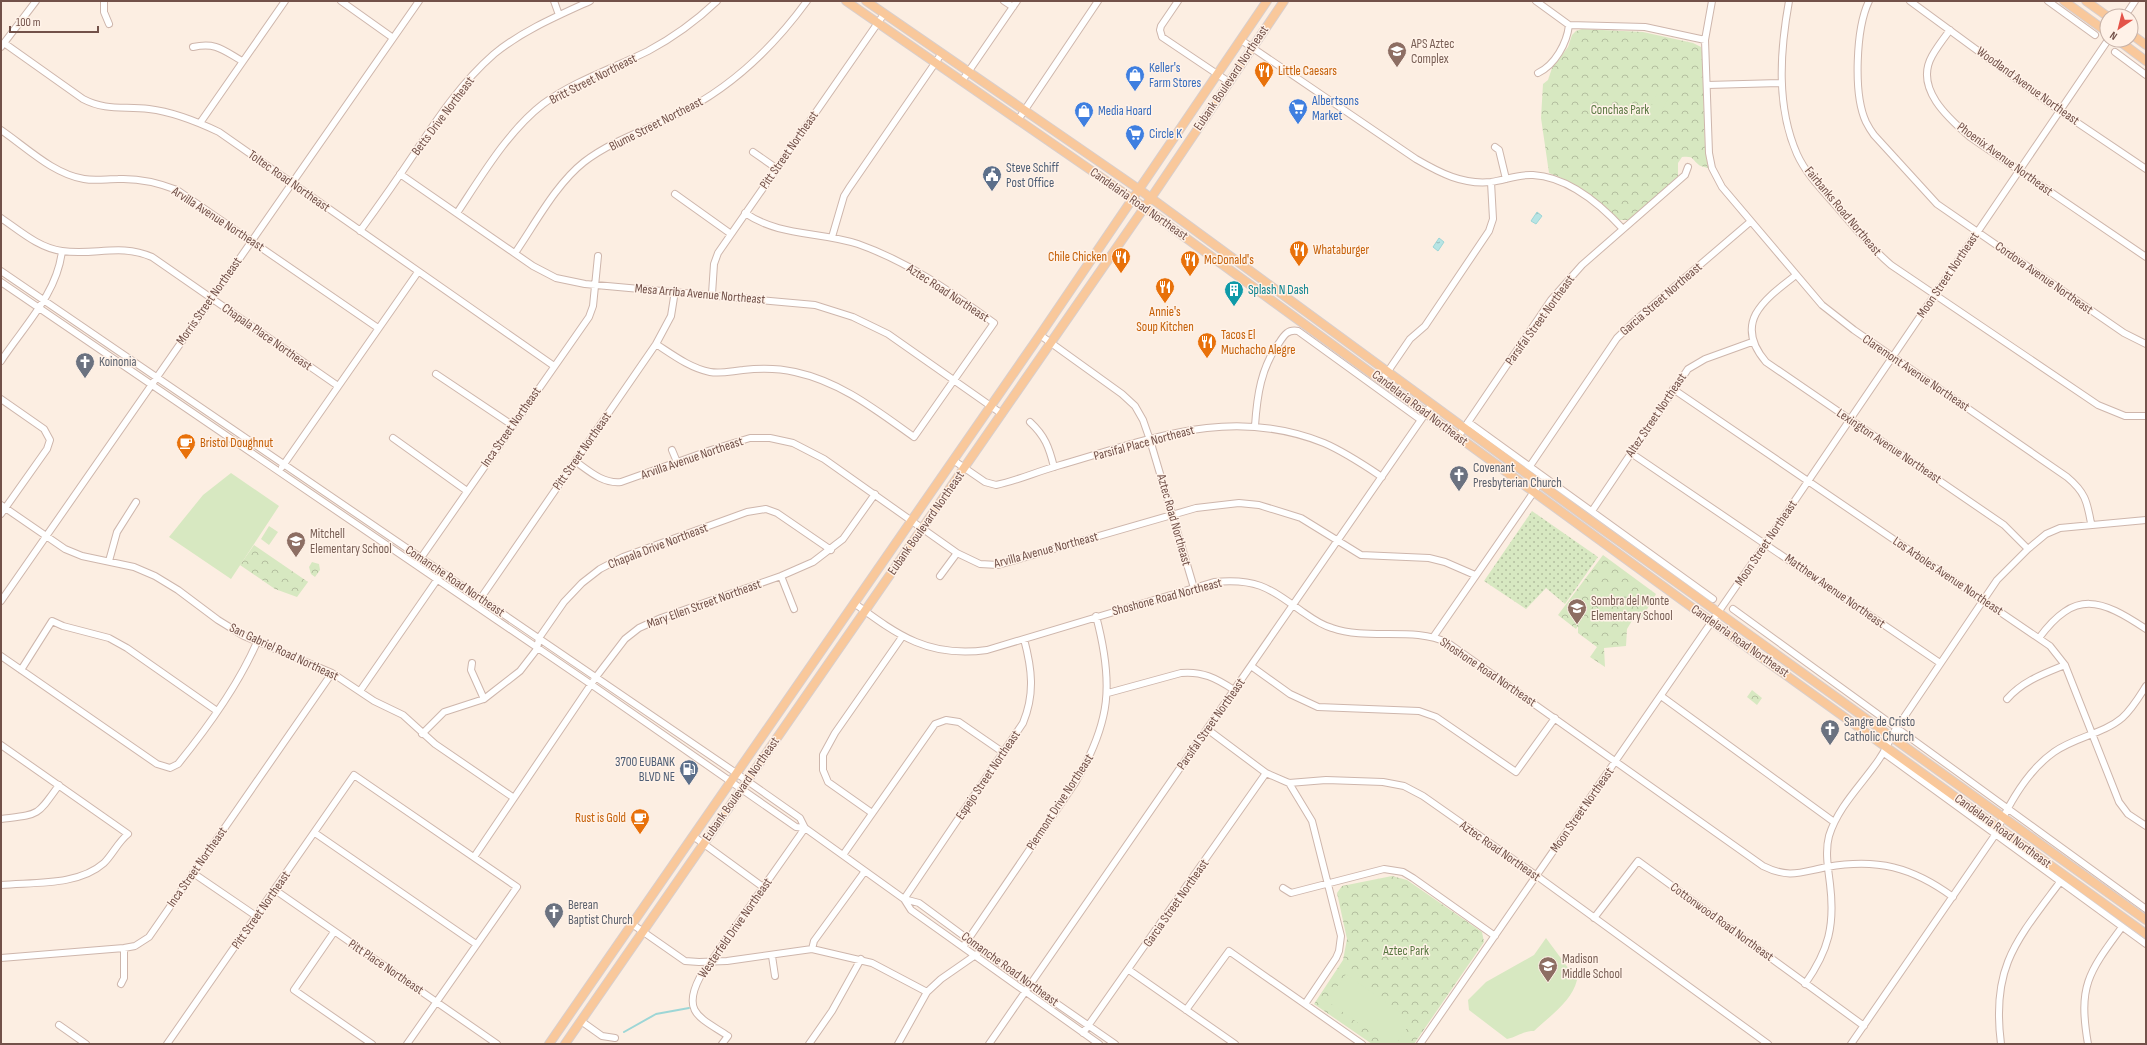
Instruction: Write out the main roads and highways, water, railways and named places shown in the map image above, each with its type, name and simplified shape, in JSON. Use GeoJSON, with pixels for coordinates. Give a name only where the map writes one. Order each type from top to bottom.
{"type":"FeatureCollection","features":[{"type":"Feature","properties":{"kind":"main road","name":"Candelaria Road Northeast"},"geometry":{"type":"LineString","coordinates":[[846,1],[1144,207],[1885,750],[1997,831],[2146,934]]}},
{"type":"Feature","properties":{"kind":"main road","name":"Candelaria Road Northeast"},"geometry":{"type":"LineString","coordinates":[[866,1],[1140,190],[1388,370],[1432,404],[1466,425],[1540,483],[1718,613],[1892,735],[2146,920]]}},
{"type":"Feature","properties":{"kind":"main road","name":"Eubank Boulevard Northeast"},"geometry":{"type":"LineString","coordinates":[[549,1044],[1134,200],[1268,1]]}},
{"type":"Feature","properties":{"kind":"main road","name":"Eubank Boulevard Northeast"},"geometry":{"type":"LineString","coordinates":[[565,1044],[703,843],[748,781],[864,610],[923,528],[1151,198],[1284,1]]}},
{"type":"Feature","properties":{"kind":"main road"},"geometry":{"type":"LineString","coordinates":[[2064,1],[2099,26]]}},
{"type":"Feature","properties":{"kind":"main road"},"geometry":{"type":"LineString","coordinates":[[2086,1],[2099,10]]}},
{"type":"Feature","properties":{"kind":"main road"},"geometry":{"type":"LineString","coordinates":[[2129,48],[2146,61]]}},
{"type":"Feature","properties":{"kind":"water"},"geometry":{"type":"Polygon","coordinates":[[[1537,212],[1542,216],[1536,224],[1531,221],[1537,212]]]}},
{"type":"Feature","properties":{"kind":"water"},"geometry":{"type":"Polygon","coordinates":[[[1439,238],[1444,242],[1438,251],[1433,247],[1439,238]]]}},
{"type":"Feature","properties":{"kind":"waterway"},"geometry":{"type":"LineString","coordinates":[[624,1032],[656,1014],[689,1008]]}},
{"type":"Feature","properties":{"kind":"place","name":"APS Aztec Complex"},"geometry":{"type":"Point","coordinates":[1397,68]}},
{"type":"Feature","properties":{"kind":"place","name":"Little Caesars"},"geometry":{"type":"Point","coordinates":[1264,88]}},
{"type":"Feature","properties":{"kind":"place","name":"Keller's Farm Stores"},"geometry":{"type":"Point","coordinates":[1135,92]}},
{"type":"Feature","properties":{"kind":"place","name":"Albertsons Market"},"geometry":{"type":"Point","coordinates":[1298,125]}},
{"type":"Feature","properties":{"kind":"place","name":"Media Hoard"},"geometry":{"type":"Point","coordinates":[1084,128]}},
{"type":"Feature","properties":{"kind":"place","name":"Circle K"},"geometry":{"type":"Point","coordinates":[1135,151]}},
{"type":"Feature","properties":{"kind":"place","name":"Steve Schiff Post Office"},"geometry":{"type":"Point","coordinates":[992,192]}},
{"type":"Feature","properties":{"kind":"place","name":"Whataburger"},"geometry":{"type":"Point","coordinates":[1299,267]}},
{"type":"Feature","properties":{"kind":"place","name":"Chile Chicken"},"geometry":{"type":"Point","coordinates":[1121,274]}},
{"type":"Feature","properties":{"kind":"place","name":"McDonald's"},"geometry":{"type":"Point","coordinates":[1190,277]}},
{"type":"Feature","properties":{"kind":"place","name":"Annie's Soup Kitchen"},"geometry":{"type":"Point","coordinates":[1165,304]}},
{"type":"Feature","properties":{"kind":"place","name":"Splash N Dash"},"geometry":{"type":"Point","coordinates":[1234,307]}},
{"type":"Feature","properties":{"kind":"place","name":"Tacos El Muchacho Alegre"},"geometry":{"type":"Point","coordinates":[1207,359]}},
{"type":"Feature","properties":{"kind":"place","name":"Koinonia"},"geometry":{"type":"Point","coordinates":[85,379]}},
{"type":"Feature","properties":{"kind":"place","name":"Bristol Doughnut"},"geometry":{"type":"Point","coordinates":[186,460]}},
{"type":"Feature","properties":{"kind":"place","name":"Covenant Presbyterian Church"},"geometry":{"type":"Point","coordinates":[1459,492]}},
{"type":"Feature","properties":{"kind":"place","name":"Mitchell Elementary School"},"geometry":{"type":"Point","coordinates":[296,558]}},
{"type":"Feature","properties":{"kind":"place","name":"Sombra del Monte Elementary School"},"geometry":{"type":"Point","coordinates":[1577,625]}},
{"type":"Feature","properties":{"kind":"place","name":"Sangre de Cristo Catholic Church"},"geometry":{"type":"Point","coordinates":[1830,746]}},
{"type":"Feature","properties":{"kind":"place","name":"3700 EUBANK BLVD NE"},"geometry":{"type":"Point","coordinates":[689,786]}},
{"type":"Feature","properties":{"kind":"place","name":"Rust is Gold"},"geometry":{"type":"Point","coordinates":[640,835]}},
{"type":"Feature","properties":{"kind":"place","name":"Berean Baptist Church"},"geometry":{"type":"Point","coordinates":[554,929]}},
{"type":"Feature","properties":{"kind":"place","name":"Madison Middle School"},"geometry":{"type":"Point","coordinates":[1548,983]}},
{"type":"Feature","properties":{"kind":"park label","name":"Conchas Park"},"geometry":{"type":"Point","coordinates":[1620,110]}},
{"type":"Feature","properties":{"kind":"park label","name":"Aztec Park"},"geometry":{"type":"Point","coordinates":[1406,951]}}]}
